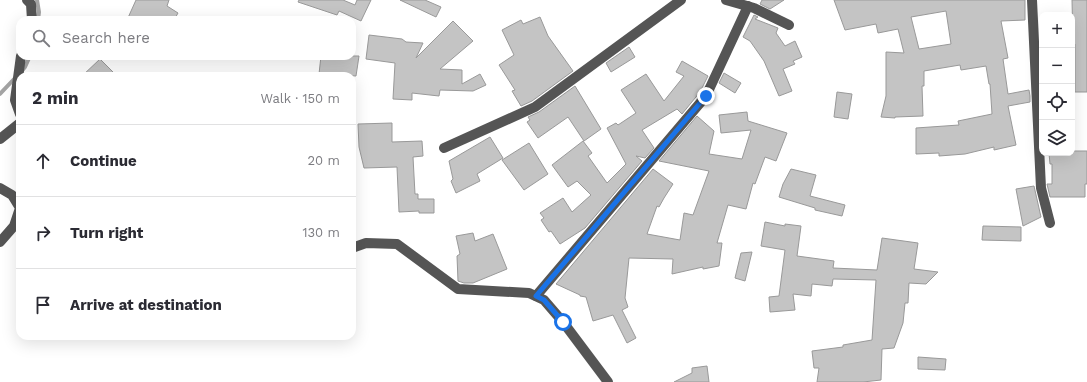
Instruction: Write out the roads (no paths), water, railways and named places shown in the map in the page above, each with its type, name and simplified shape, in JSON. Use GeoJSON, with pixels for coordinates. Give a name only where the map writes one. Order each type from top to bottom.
{"type":"FeatureCollection","features":[{"type":"Feature","properties":{"kind":"street"},"geometry":{"type":"LineString","coordinates":[[27,0],[31,4],[32,16]]}},
{"type":"Feature","properties":{"kind":"street"},"geometry":{"type":"LineString","coordinates":[[444,148],[535,107],[681,0]]}},
{"type":"Feature","properties":{"kind":"street"},"geometry":{"type":"LineString","coordinates":[[726,0],[748,6],[789,25]]}},
{"type":"Feature","properties":{"kind":"street"},"geometry":{"type":"LineString","coordinates":[[1032,0],[1041,188],[1050,222]]}},
{"type":"Feature","properties":{"kind":"street"},"geometry":{"type":"LineString","coordinates":[[536,296],[706,96],[748,6]]}},
{"type":"Feature","properties":{"kind":"street"},"geometry":{"type":"LineString","coordinates":[[18,72],[20,60]]}},
{"type":"Feature","properties":{"kind":"street"},"geometry":{"type":"LineString","coordinates":[[16,91],[16,103]]}},
{"type":"Feature","properties":{"kind":"street"},"geometry":{"type":"LineString","coordinates":[[0,139],[16,126]]}},
{"type":"Feature","properties":{"kind":"street"},"geometry":{"type":"LineString","coordinates":[[0,188],[12,195],[16,202]]}},
{"type":"Feature","properties":{"kind":"street"},"geometry":{"type":"LineString","coordinates":[[0,242],[14,226],[16,220]]}},
{"type":"Feature","properties":{"kind":"street"},"geometry":{"type":"LineString","coordinates":[[356,247],[366,243],[397,244],[458,289],[529,293],[544,300],[563,322],[608,382]]}},
{"type":"Feature","properties":{"kind":"waterway"},"geometry":{"type":"LineString","coordinates":[[37,0],[38,16]]}},
{"type":"Feature","properties":{"kind":"waterway"},"geometry":{"type":"LineString","coordinates":[[21,72],[28,60]]}},
{"type":"Feature","properties":{"kind":"waterway"},"geometry":{"type":"LineString","coordinates":[[0,94],[16,77]]}}]}
